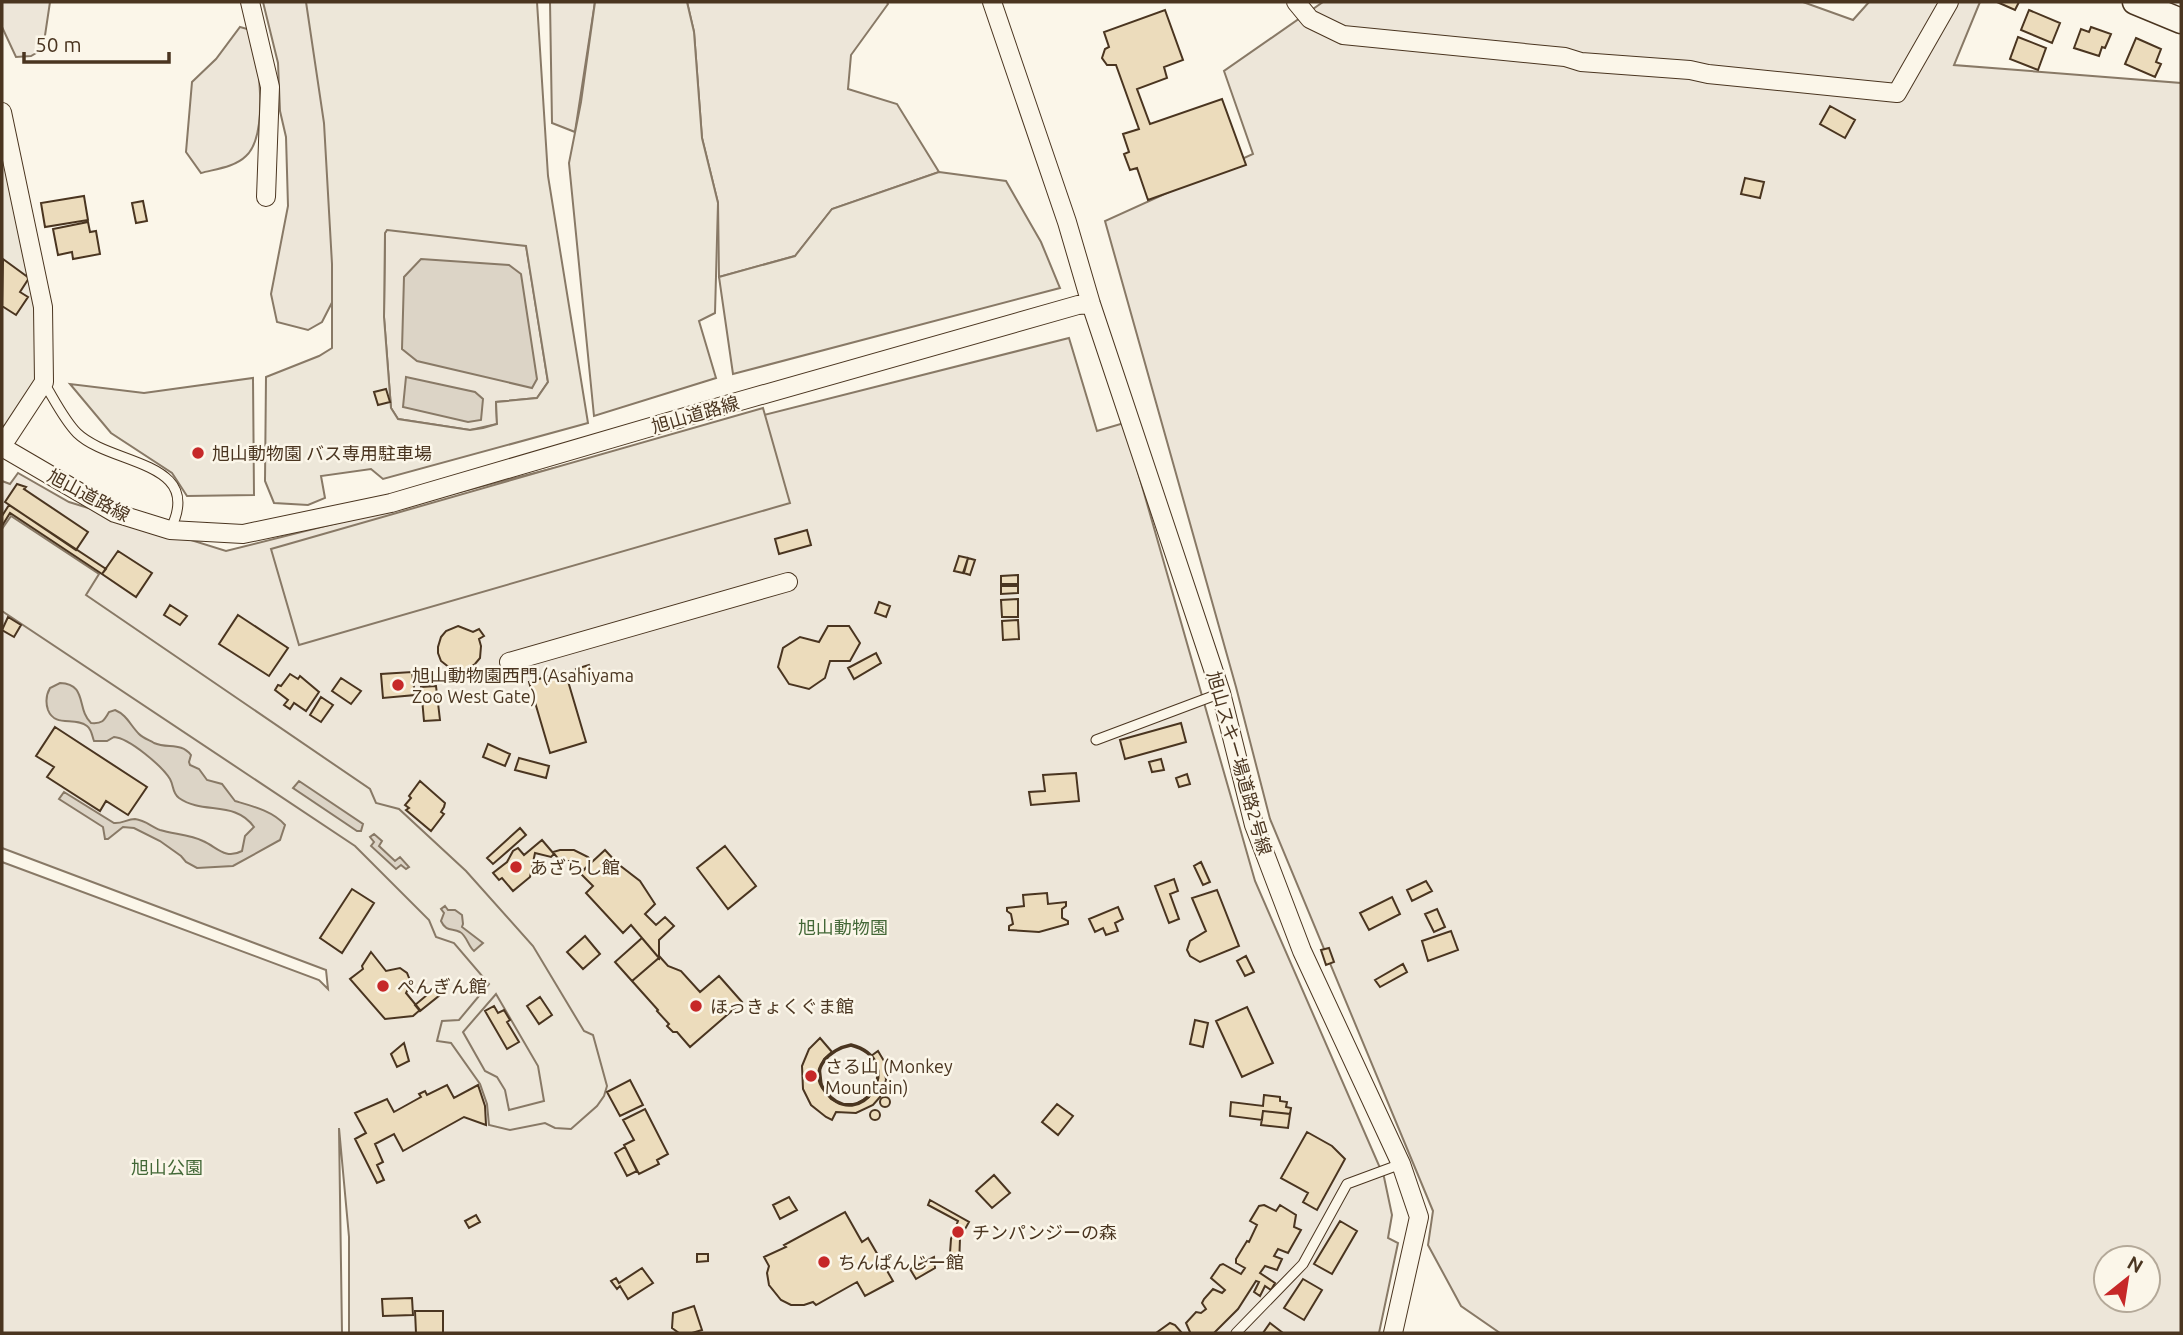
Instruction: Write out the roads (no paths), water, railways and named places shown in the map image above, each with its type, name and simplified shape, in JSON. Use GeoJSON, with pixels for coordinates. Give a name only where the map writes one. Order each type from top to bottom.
{"type":"FeatureCollection","features":[{"type":"Feature","properties":{"kind":"main road"},"geometry":{"type":"LineString","coordinates":[[2134,2],[2181,21]]}},
{"type":"Feature","properties":{"kind":"street"},"geometry":{"type":"LineString","coordinates":[[250,2],[270,87],[266,197]]}},
{"type":"Feature","properties":{"kind":"street"},"geometry":{"type":"LineString","coordinates":[[992,2],[1067,222],[1091,304]]}},
{"type":"Feature","properties":{"kind":"street"},"geometry":{"type":"LineString","coordinates":[[1296,2],[1310,19],[1343,35],[1897,93],[1949,2]]}},
{"type":"Feature","properties":{"kind":"street"},"geometry":{"type":"LineString","coordinates":[[2,112],[43,307],[44,382],[2,446]]}},
{"type":"Feature","properties":{"kind":"street","name":"旭山道路線"},"geometry":{"type":"LineString","coordinates":[[2,446],[115,513],[170,530],[243,534],[391,503],[726,405],[1078,305],[1091,304]]}},
{"type":"Feature","properties":{"kind":"street","name":"旭山スキー場道路2号線"},"geometry":{"type":"LineString","coordinates":[[1091,304],[1221,693],[1259,838],[1303,951],[1401,1164],[1419,1217],[1393,1333]]}},
{"type":"Feature","properties":{"kind":"street"},"geometry":{"type":"LineString","coordinates":[[509,662],[788,582]]}},
{"type":"Feature","properties":{"kind":"lane"},"geometry":{"type":"LineString","coordinates":[[44,382],[78,434],[100,447],[164,474],[178,494],[176,517],[170,530]]}},
{"type":"Feature","properties":{"kind":"lane"},"geometry":{"type":"LineString","coordinates":[[1096,740],[1221,693]]}},
{"type":"Feature","properties":{"kind":"lane"},"geometry":{"type":"LineString","coordinates":[[1236,1333],[1303,1264],[1347,1184],[1401,1164]]}},
{"type":"Feature","properties":{"kind":"place","name":"旭山動物園 バス専用駐車場"},"geometry":{"type":"Point","coordinates":[198,453]}},
{"type":"Feature","properties":{"kind":"place","name":"旭山動物園西門 (Asahiyama Zoo West Gate)"},"geometry":{"type":"Point","coordinates":[398,685]}},
{"type":"Feature","properties":{"kind":"place","name":"あざらし館"},"geometry":{"type":"Point","coordinates":[516,867]}},
{"type":"Feature","properties":{"kind":"place","name":"ぺんぎん館"},"geometry":{"type":"Point","coordinates":[383,986]}},
{"type":"Feature","properties":{"kind":"place","name":"ほっきょくぐま館"},"geometry":{"type":"Point","coordinates":[696,1006]}},
{"type":"Feature","properties":{"kind":"place","name":"さる山 (Monkey Mountain)"},"geometry":{"type":"Point","coordinates":[811,1076]}},
{"type":"Feature","properties":{"kind":"place","name":"チンパンジーの森"},"geometry":{"type":"Point","coordinates":[958,1232]}},
{"type":"Feature","properties":{"kind":"place","name":"ちんぱんじー館"},"geometry":{"type":"Point","coordinates":[824,1262]}},
{"type":"Feature","properties":{"kind":"park label","name":"旭山動物園"},"geometry":{"type":"Point","coordinates":[843,927]}},
{"type":"Feature","properties":{"kind":"park label","name":"旭山公園"},"geometry":{"type":"Point","coordinates":[167,1167]}}]}
